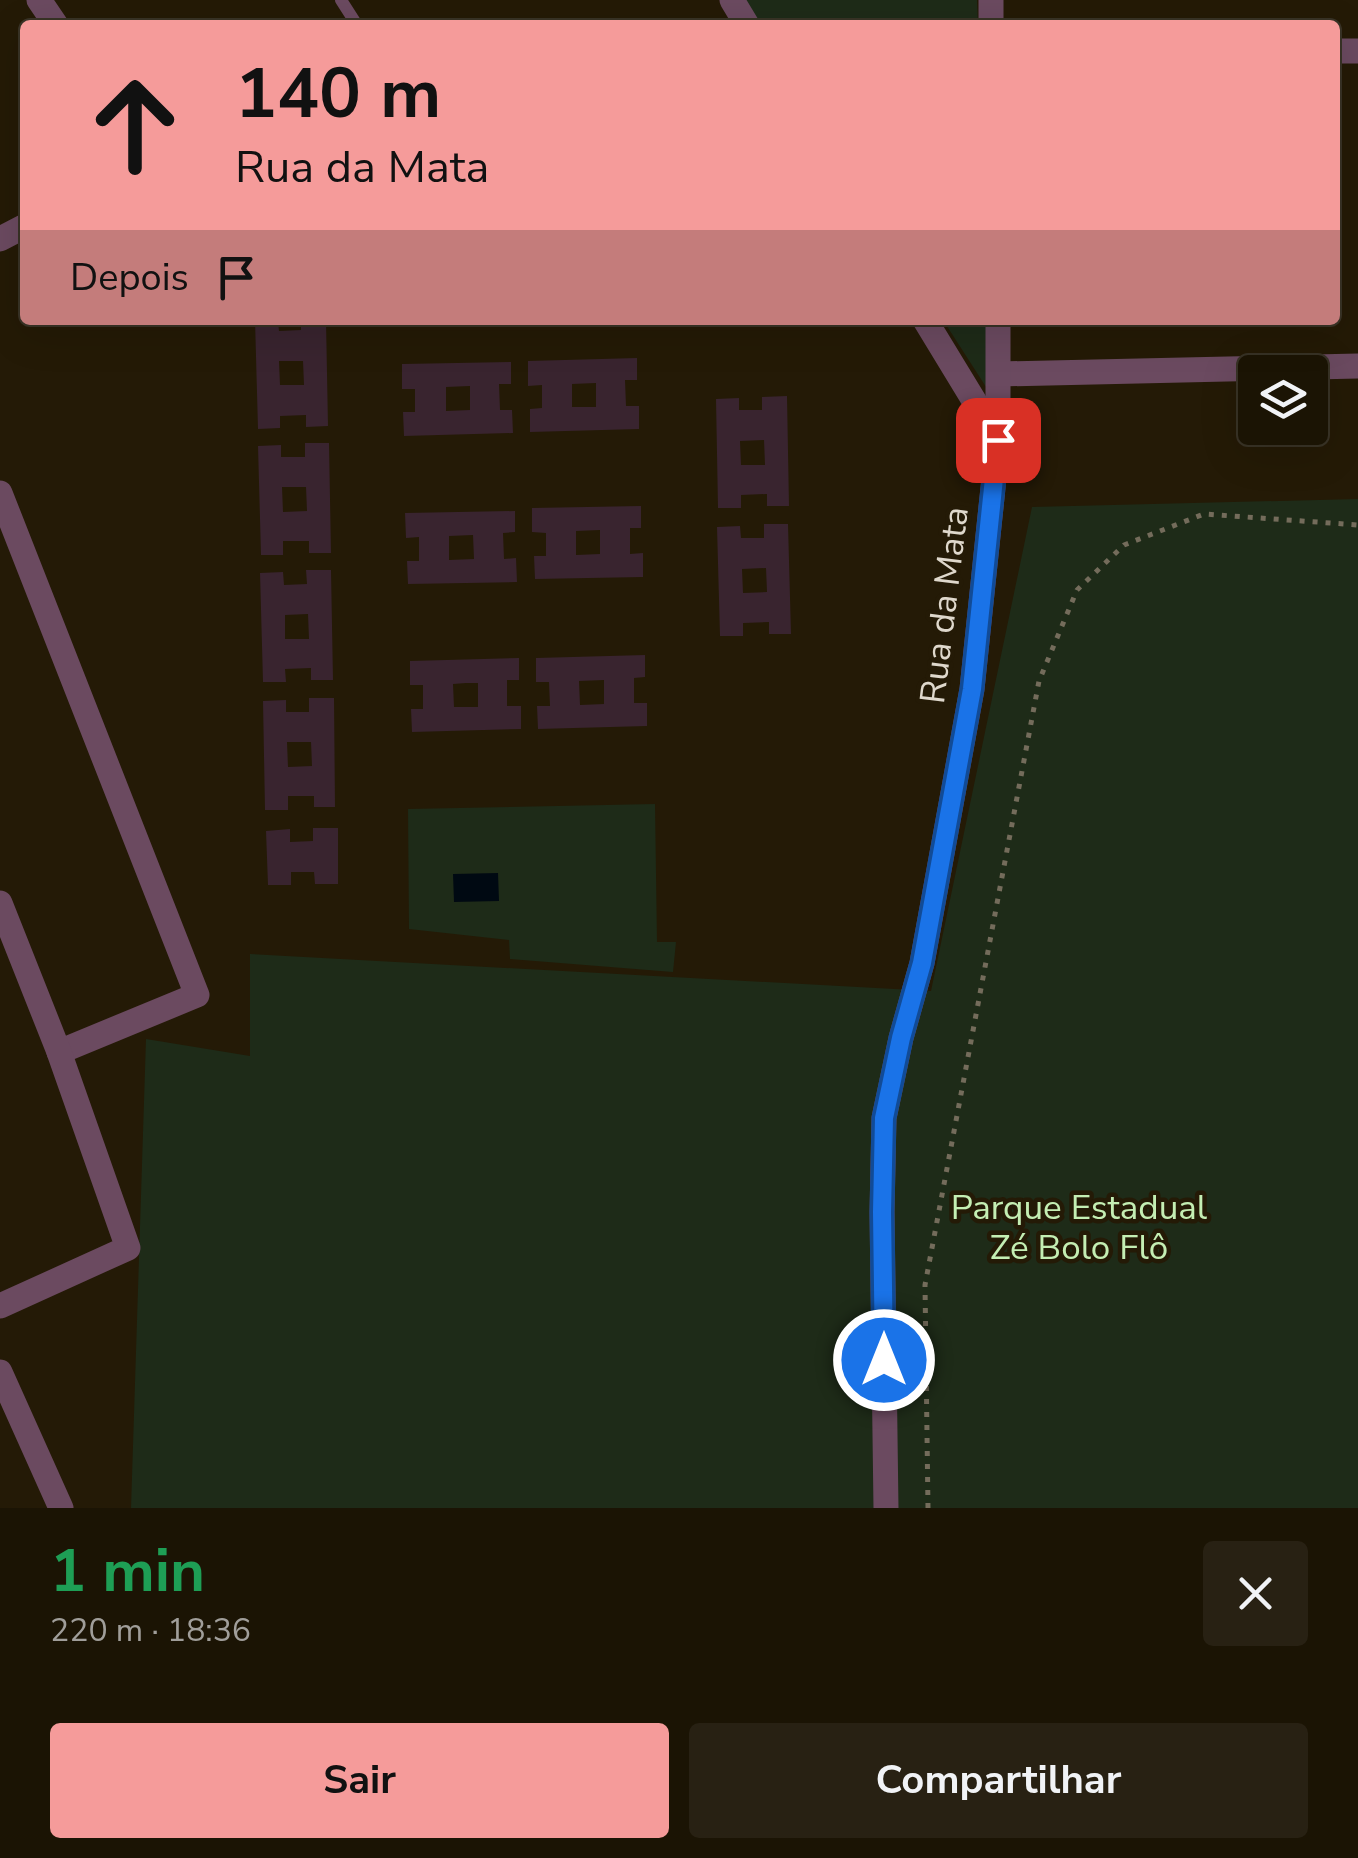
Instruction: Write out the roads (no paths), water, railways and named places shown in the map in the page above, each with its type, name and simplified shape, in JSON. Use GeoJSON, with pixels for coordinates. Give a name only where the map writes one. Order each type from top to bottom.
{"type":"FeatureCollection","features":[{"type":"Feature","properties":{"kind":"street"},"geometry":{"type":"LineString","coordinates":[[928,325],[998,440]]}},
{"type":"Feature","properties":{"kind":"street","name":"Rua da Mata"},"geometry":{"type":"LineString","coordinates":[[886,1508],[884,1118],[922,963],[972,689],[998,440],[998,325]]}},
{"type":"Feature","properties":{"kind":"street"},"geometry":{"type":"LineString","coordinates":[[1000,374],[1358,366]]}},
{"type":"Feature","properties":{"kind":"street"},"geometry":{"type":"LineString","coordinates":[[0,494],[197,995],[59,1052]]}},
{"type":"Feature","properties":{"kind":"street"},"geometry":{"type":"LineString","coordinates":[[0,903],[59,1052],[128,1248],[0,1306]]}},
{"type":"Feature","properties":{"kind":"street"},"geometry":{"type":"LineString","coordinates":[[0,1372],[61,1508]]}},
{"type":"Feature","properties":{"kind":"park label","name":"Parque Estadual Zé Bolo Flô"},"geometry":{"type":"Point","coordinates":[1079,1227]}}]}
